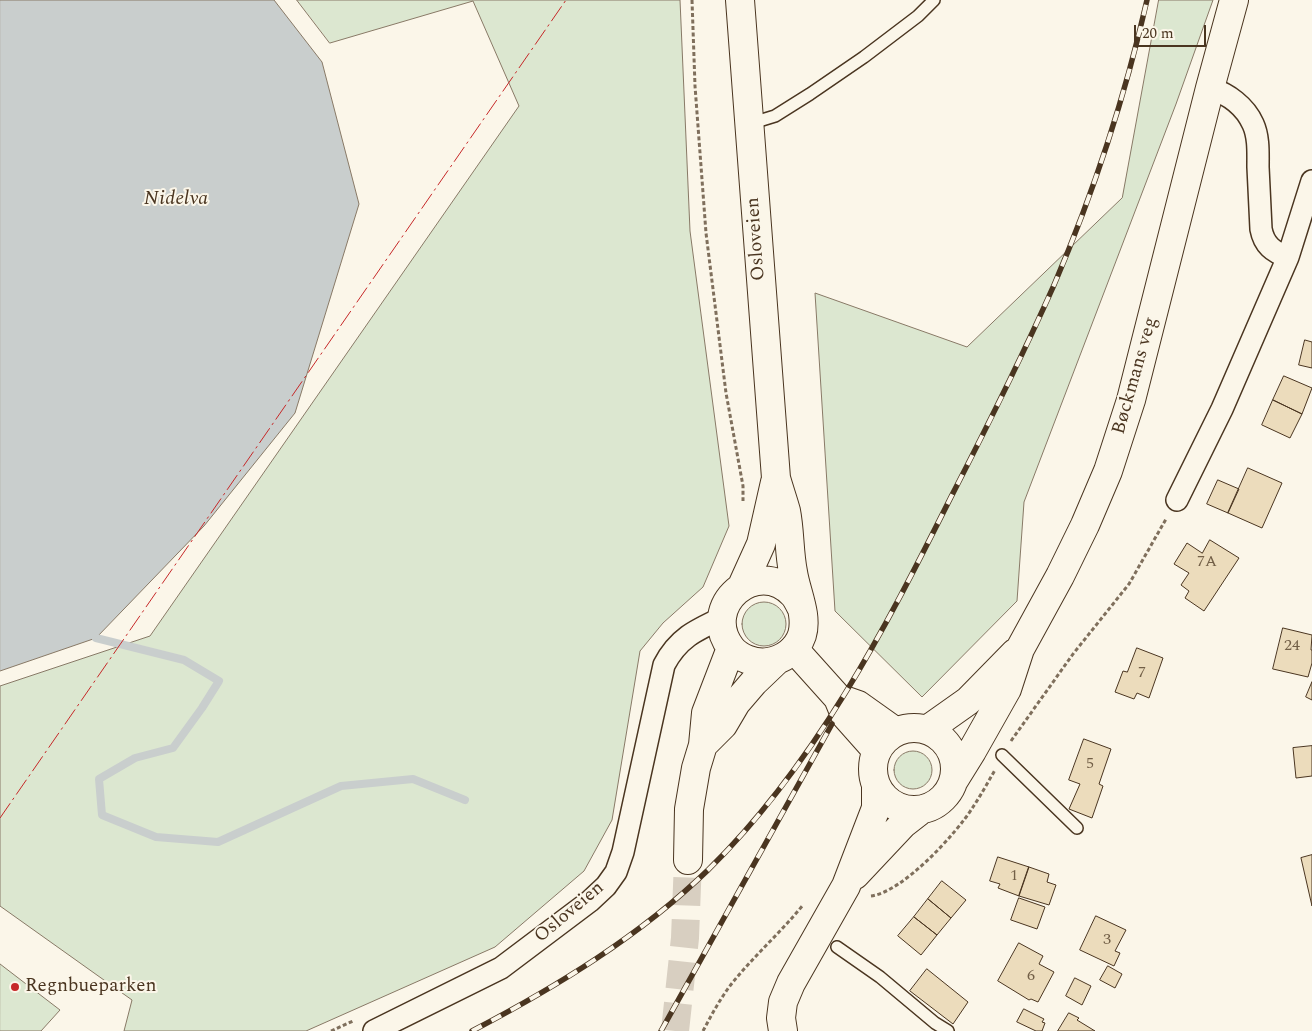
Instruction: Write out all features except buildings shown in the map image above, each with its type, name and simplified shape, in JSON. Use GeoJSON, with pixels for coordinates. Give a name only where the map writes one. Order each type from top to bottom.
{"type":"FeatureCollection","features":[{"type":"Feature","properties":{"kind":"main road","name":"Osloveien"},"geometry":{"type":"LineString","coordinates":[[740,0],[776,478],[786,512],[793,573],[801,607]]}},
{"type":"Feature","properties":{"kind":"main road","name":"Bøckmans veg"},"geometry":{"type":"LineString","coordinates":[[954,780],[1007,689],[1020,649],[1060,576],[1085,525],[1111,462],[1131,400],[1234,0]]}},
{"type":"Feature","properties":{"kind":"main road","name":"Osloveien"},"geometry":{"type":"LineString","coordinates":[[742,586],[761,544],[776,478]]}},
{"type":"Feature","properties":{"kind":"main road"},"geometry":{"type":"LineString","coordinates":[[703,745],[722,724],[736,703],[754,682],[785,655],[802,636],[804,621],[801,607],[794,594],[782,585],[768,581],[755,581],[742,586],[728,600],[722,618],[724,634],[731,648],[743,658],[754,662],[765,663],[785,655]]}},
{"type":"Feature","properties":{"kind":"main road"},"geometry":{"type":"LineString","coordinates":[[688,860],[689,809],[696,768],[703,745],[706,714],[731,648]]}},
{"type":"Feature","properties":{"kind":"main road","name":"Bøckmans veg"},"geometry":{"type":"LineString","coordinates":[[927,730],[968,701],[1020,649]]}},
{"type":"Feature","properties":{"kind":"main road"},"geometry":{"type":"LineString","coordinates":[[785,655],[838,698],[858,705],[896,732]]}},
{"type":"Feature","properties":{"kind":"main road"},"geometry":{"type":"LineString","coordinates":[[838,698],[845,715],[877,751]]}},
{"type":"Feature","properties":{"kind":"main road"},"geometry":{"type":"LineString","coordinates":[[783,1031],[781,1018],[783,1002],[791,982],[904,824],[921,810],[936,804],[947,793],[954,780],[955,764],[950,749],[941,737],[927,730],[912,728],[896,732],[884,741],[877,751],[873,768],[876,786],[876,808],[856,891]]}},
{"type":"Feature","properties":{"kind":"main road"},"geometry":{"type":"LineString","coordinates":[[876,786],[891,803],[906,809],[921,810]]}},
{"type":"Feature","properties":{"kind":"street"},"geometry":{"type":"LineString","coordinates":[[1210,88],[1224,93],[1236,102],[1247,113],[1254,126],[1263,240],[1270,249],[1288,258]]}},
{"type":"Feature","properties":{"kind":"street"},"geometry":{"type":"LineString","coordinates":[[1177,500],[1222,409],[1288,258],[1312,181]]}},
{"type":"Feature","properties":{"kind":"street","name":"Osloveien"},"geometry":{"type":"LineString","coordinates":[[366,1025],[501,968],[590,901],[606,886],[616,872],[623,852],[664,665],[670,652],[679,642],[691,633],[722,618]]}},
{"type":"Feature","properties":{"kind":"lane"},"geometry":{"type":"LineString","coordinates":[[750,124],[775,116],[810,94],[864,57],[918,16],[934,0]]}},
{"type":"Feature","properties":{"kind":"lane"},"geometry":{"type":"LineString","coordinates":[[1002,755],[1077,828]]}},
{"type":"Feature","properties":{"kind":"lane"},"geometry":{"type":"LineString","coordinates":[[837,947],[880,977],[948,1031]]}},
{"type":"Feature","properties":{"kind":"path"},"geometry":{"type":"LineString","coordinates":[[692,0],[695,86],[706,233],[726,394],[743,486],[743,505]]}},
{"type":"Feature","properties":{"kind":"path"},"geometry":{"type":"LineString","coordinates":[[856,891],[879,895],[903,881],[963,821],[1002,755],[1073,654],[1129,584],[1177,500]]}},
{"type":"Feature","properties":{"kind":"path"},"geometry":{"type":"LineString","coordinates":[[703,1031],[718,1003],[733,982],[804,904]]}},
{"type":"Feature","properties":{"kind":"path"},"geometry":{"type":"LineString","coordinates":[[331,1031],[366,1025]]}},
{"type":"Feature","properties":{"kind":"green space"},"geometry":{"type":"Polygon","coordinates":[[[297,0],[680,0],[690,231],[729,526],[703,587],[663,623],[640,651],[612,820],[584,871],[495,947],[306,1031],[124,1031],[132,1000],[0,906],[0,686],[150,636],[519,106],[473,1],[330,43],[297,0]]]}},
{"type":"Feature","properties":{"kind":"green space"},"geometry":{"type":"Polygon","coordinates":[[[1159,0],[1213,0],[1176,104],[1024,502],[1017,601],[922,697],[835,611],[815,293],[967,347],[1122,198],[1159,0]]]}},
{"type":"Feature","properties":{"kind":"green space"},"geometry":{"type":"Polygon","coordinates":[[[760,602],[768,602],[780,608],[786,624],[780,640],[768,646],[760,646],[748,640],[742,628],[742,620],[748,608],[760,602]]]}},
{"type":"Feature","properties":{"kind":"green space"},"geometry":{"type":"Polygon","coordinates":[[[913,751],[920,752],[926,757],[931,763],[931,777],[926,783],[920,788],[913,789],[906,788],[900,783],[895,777],[894,770],[895,763],[900,757],[906,752],[913,751]]]}},
{"type":"Feature","properties":{"kind":"green space","name":"Regnbueparken"},"geometry":{"type":"Polygon","coordinates":[[[0,964],[60,1010],[41,1031],[0,1031],[0,964]]]}},
{"type":"Feature","properties":{"kind":"water","name":"Nidelva"},"geometry":{"type":"Polygon","coordinates":[[[0,0],[274,0],[322,62],[359,204],[295,413],[204,526],[96,638],[0,671],[0,0]]]}},
{"type":"Feature","properties":{"kind":"waterway"},"geometry":{"type":"LineString","coordinates":[[96,638],[184,660],[219,681],[173,748],[135,758],[99,779],[102,815],[156,837],[218,842],[341,786],[413,779],[465,800]]}},
{"type":"Feature","properties":{"kind":"tunnel"},"geometry":{"type":"LineString","coordinates":[[675,1031],[685,938],[688,860]]}},
{"type":"Feature","properties":{"kind":"railway"},"geometry":{"type":"LineString","coordinates":[[472,1031],[535,997],[596,959],[682,894],[708,870],[746,829],[782,786],[815,741],[845,694],[926,547],[991,418],[1054,285],[1082,216],[1107,145],[1129,73],[1147,0]]}},
{"type":"Feature","properties":{"kind":"railway"},"geometry":{"type":"LineString","coordinates":[[661,1031],[832,724]]}},
{"type":"Feature","properties":{"kind":"power"},"geometry":{"type":"LineString","coordinates":[[0,818],[566,0]]}},
{"type":"Feature","properties":{"kind":"place","name":"Regnbueparken"},"geometry":{"type":"Point","coordinates":[15,987]}}]}
